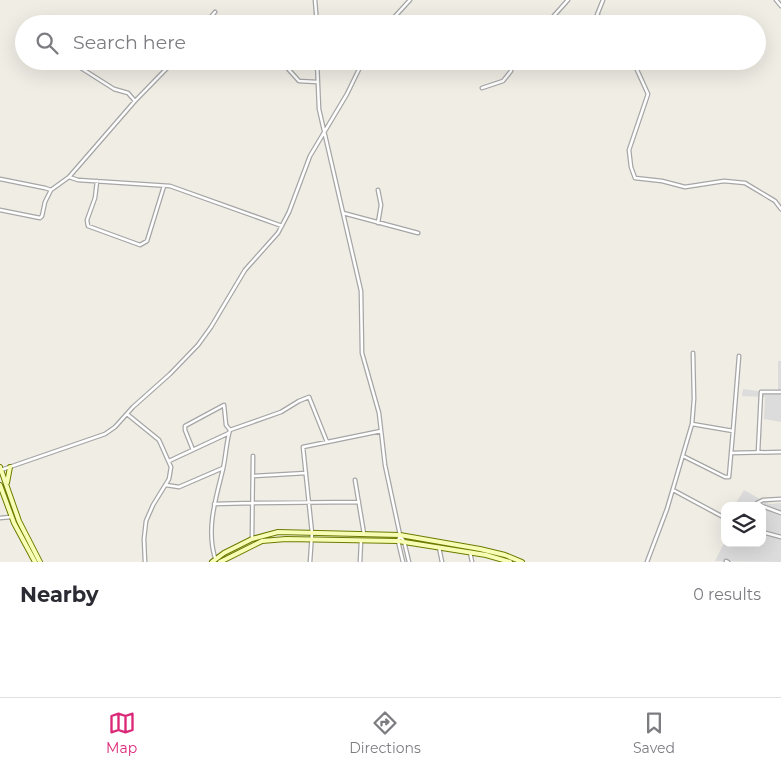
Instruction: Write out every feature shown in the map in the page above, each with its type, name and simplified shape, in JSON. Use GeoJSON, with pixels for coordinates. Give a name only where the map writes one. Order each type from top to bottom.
{"type":"FeatureCollection","features":[{"type":"Feature","properties":{"kind":"street"},"geometry":{"type":"LineString","coordinates":[[315,0],[317,15]]}},
{"type":"Feature","properties":{"kind":"street"},"geometry":{"type":"LineString","coordinates":[[396,15],[410,0]]}},
{"type":"Feature","properties":{"kind":"street"},"geometry":{"type":"LineString","coordinates":[[555,15],[568,0]]}},
{"type":"Feature","properties":{"kind":"street"},"geometry":{"type":"LineString","coordinates":[[598,15],[597,14],[603,0]]}},
{"type":"Feature","properties":{"kind":"street"},"geometry":{"type":"LineString","coordinates":[[776,0],[781,6]]}},
{"type":"Feature","properties":{"kind":"street"},"geometry":{"type":"LineString","coordinates":[[84,70],[114,89],[128,93],[135,101]]}},
{"type":"Feature","properties":{"kind":"street"},"geometry":{"type":"LineString","coordinates":[[0,210],[40,218],[51,190],[70,177],[135,101],[165,70]]}},
{"type":"Feature","properties":{"kind":"street"},"geometry":{"type":"LineString","coordinates":[[288,70],[299,81],[317,82]]}},
{"type":"Feature","properties":{"kind":"street"},"geometry":{"type":"LineString","coordinates":[[317,70],[324,133],[361,291],[362,353],[379,413],[385,465],[400,535],[404,541],[409,562]]}},
{"type":"Feature","properties":{"kind":"street"},"geometry":{"type":"LineString","coordinates":[[40,562],[19,522],[1,469],[105,434],[115,427],[198,346],[212,327],[245,270],[269,245],[282,226],[310,156],[343,101],[358,70]]}},
{"type":"Feature","properties":{"kind":"street"},"geometry":{"type":"LineString","coordinates":[[482,88],[505,79],[511,70]]}},
{"type":"Feature","properties":{"kind":"street"},"geometry":{"type":"LineString","coordinates":[[637,70],[648,94],[629,150],[631,167],[635,178],[662,181],[685,187],[724,181],[746,183],[775,201],[781,209]]}},
{"type":"Feature","properties":{"kind":"street"},"geometry":{"type":"LineString","coordinates":[[70,177],[78,180],[170,186],[282,226]]}},
{"type":"Feature","properties":{"kind":"street"},"geometry":{"type":"LineString","coordinates":[[0,179],[51,190]]}},
{"type":"Feature","properties":{"kind":"street"},"geometry":{"type":"LineString","coordinates":[[97,181],[95,198],[87,220],[88,226],[140,245],[147,241],[164,186]]}},
{"type":"Feature","properties":{"kind":"street"},"geometry":{"type":"LineString","coordinates":[[378,190],[380,205],[378,222]]}},
{"type":"Feature","properties":{"kind":"street"},"geometry":{"type":"LineString","coordinates":[[343,214],[418,233]]}},
{"type":"Feature","properties":{"kind":"street"},"geometry":{"type":"LineString","coordinates":[[647,562],[673,490],[692,424],[694,399],[693,353]]}},
{"type":"Feature","properties":{"kind":"street"},"geometry":{"type":"LineString","coordinates":[[683,456],[727,478],[729,477],[739,356]]}},
{"type":"Feature","properties":{"kind":"street"},"geometry":{"type":"LineString","coordinates":[[758,452],[761,392],[781,392]]}},
{"type":"Feature","properties":{"kind":"street"},"geometry":{"type":"LineString","coordinates":[[169,461],[229,432],[281,412],[299,401],[309,398],[327,442]]}},
{"type":"Feature","properties":{"kind":"street"},"geometry":{"type":"LineString","coordinates":[[193,450],[184,430],[185,426],[224,405],[226,425],[229,432],[214,504],[211,545],[215,558]]}},
{"type":"Feature","properties":{"kind":"street"},"geometry":{"type":"LineString","coordinates":[[128,414],[159,440],[169,461],[171,473],[146,521],[144,539],[145,562]]}},
{"type":"Feature","properties":{"kind":"street"},"geometry":{"type":"LineString","coordinates":[[692,424],[732,431]]}},
{"type":"Feature","properties":{"kind":"street"},"geometry":{"type":"LineString","coordinates":[[310,562],[312,533],[303,447],[381,431]]}},
{"type":"Feature","properties":{"kind":"street"},"geometry":{"type":"LineString","coordinates":[[731,453],[781,452]]}},
{"type":"Feature","properties":{"kind":"street"},"geometry":{"type":"LineString","coordinates":[[252,538],[253,456]]}},
{"type":"Feature","properties":{"kind":"street"},"geometry":{"type":"LineString","coordinates":[[7,485],[10,467]]}},
{"type":"Feature","properties":{"kind":"street"},"geometry":{"type":"LineString","coordinates":[[166,485],[178,487],[223,468]]}},
{"type":"Feature","properties":{"kind":"street"},"geometry":{"type":"LineString","coordinates":[[253,476],[306,473]]}},
{"type":"Feature","properties":{"kind":"street"},"geometry":{"type":"LineString","coordinates":[[355,480],[364,534]]}},
{"type":"Feature","properties":{"kind":"street"},"geometry":{"type":"LineString","coordinates":[[0,485],[12,517],[35,562]]}},
{"type":"Feature","properties":{"kind":"street"},"geometry":{"type":"LineString","coordinates":[[673,490],[721,516]]}},
{"type":"Feature","properties":{"kind":"street"},"geometry":{"type":"LineString","coordinates":[[759,502],[781,499]]}},
{"type":"Feature","properties":{"kind":"street"},"geometry":{"type":"LineString","coordinates":[[214,504],[358,502]]}},
{"type":"Feature","properties":{"kind":"street"},"geometry":{"type":"LineString","coordinates":[[766,507],[781,513]]}},
{"type":"Feature","properties":{"kind":"street"},"geometry":{"type":"LineString","coordinates":[[0,518],[12,517]]}},
{"type":"Feature","properties":{"kind":"street"},"geometry":{"type":"LineString","coordinates":[[212,562],[215,558],[252,538],[278,532],[400,535],[480,549],[505,555],[522,562]]}},
{"type":"Feature","properties":{"kind":"street"},"geometry":{"type":"LineString","coordinates":[[766,533],[781,537]]}},
{"type":"Feature","properties":{"kind":"street"},"geometry":{"type":"LineString","coordinates":[[400,535],[398,540],[403,562]]}},
{"type":"Feature","properties":{"kind":"street"},"geometry":{"type":"LineString","coordinates":[[220,562],[262,541],[312,539],[398,540],[470,552],[510,562]]}},
{"type":"Feature","properties":{"kind":"street"},"geometry":{"type":"LineString","coordinates":[[360,562],[362,540]]}},
{"type":"Feature","properties":{"kind":"street"},"geometry":{"type":"LineString","coordinates":[[439,547],[442,562]]}},
{"type":"Feature","properties":{"kind":"street"},"geometry":{"type":"LineString","coordinates":[[470,552],[472,562]]}},
{"type":"Feature","properties":{"kind":"shaded area"},"geometry":{"type":"Polygon","coordinates":[[[778,361],[781,361],[781,422],[764,419],[765,397],[742,396],[743,389],[778,394],[778,361]]]}},
{"type":"Feature","properties":{"kind":"shaded area"},"geometry":{"type":"Polygon","coordinates":[[[744,490],[765,502],[736,502],[744,490]]]}},
{"type":"Feature","properties":{"kind":"shaded area"},"geometry":{"type":"Polygon","coordinates":[[[766,502],[769,504],[781,503],[781,562],[715,561],[722,547],[766,547],[766,502]]]}}]}
